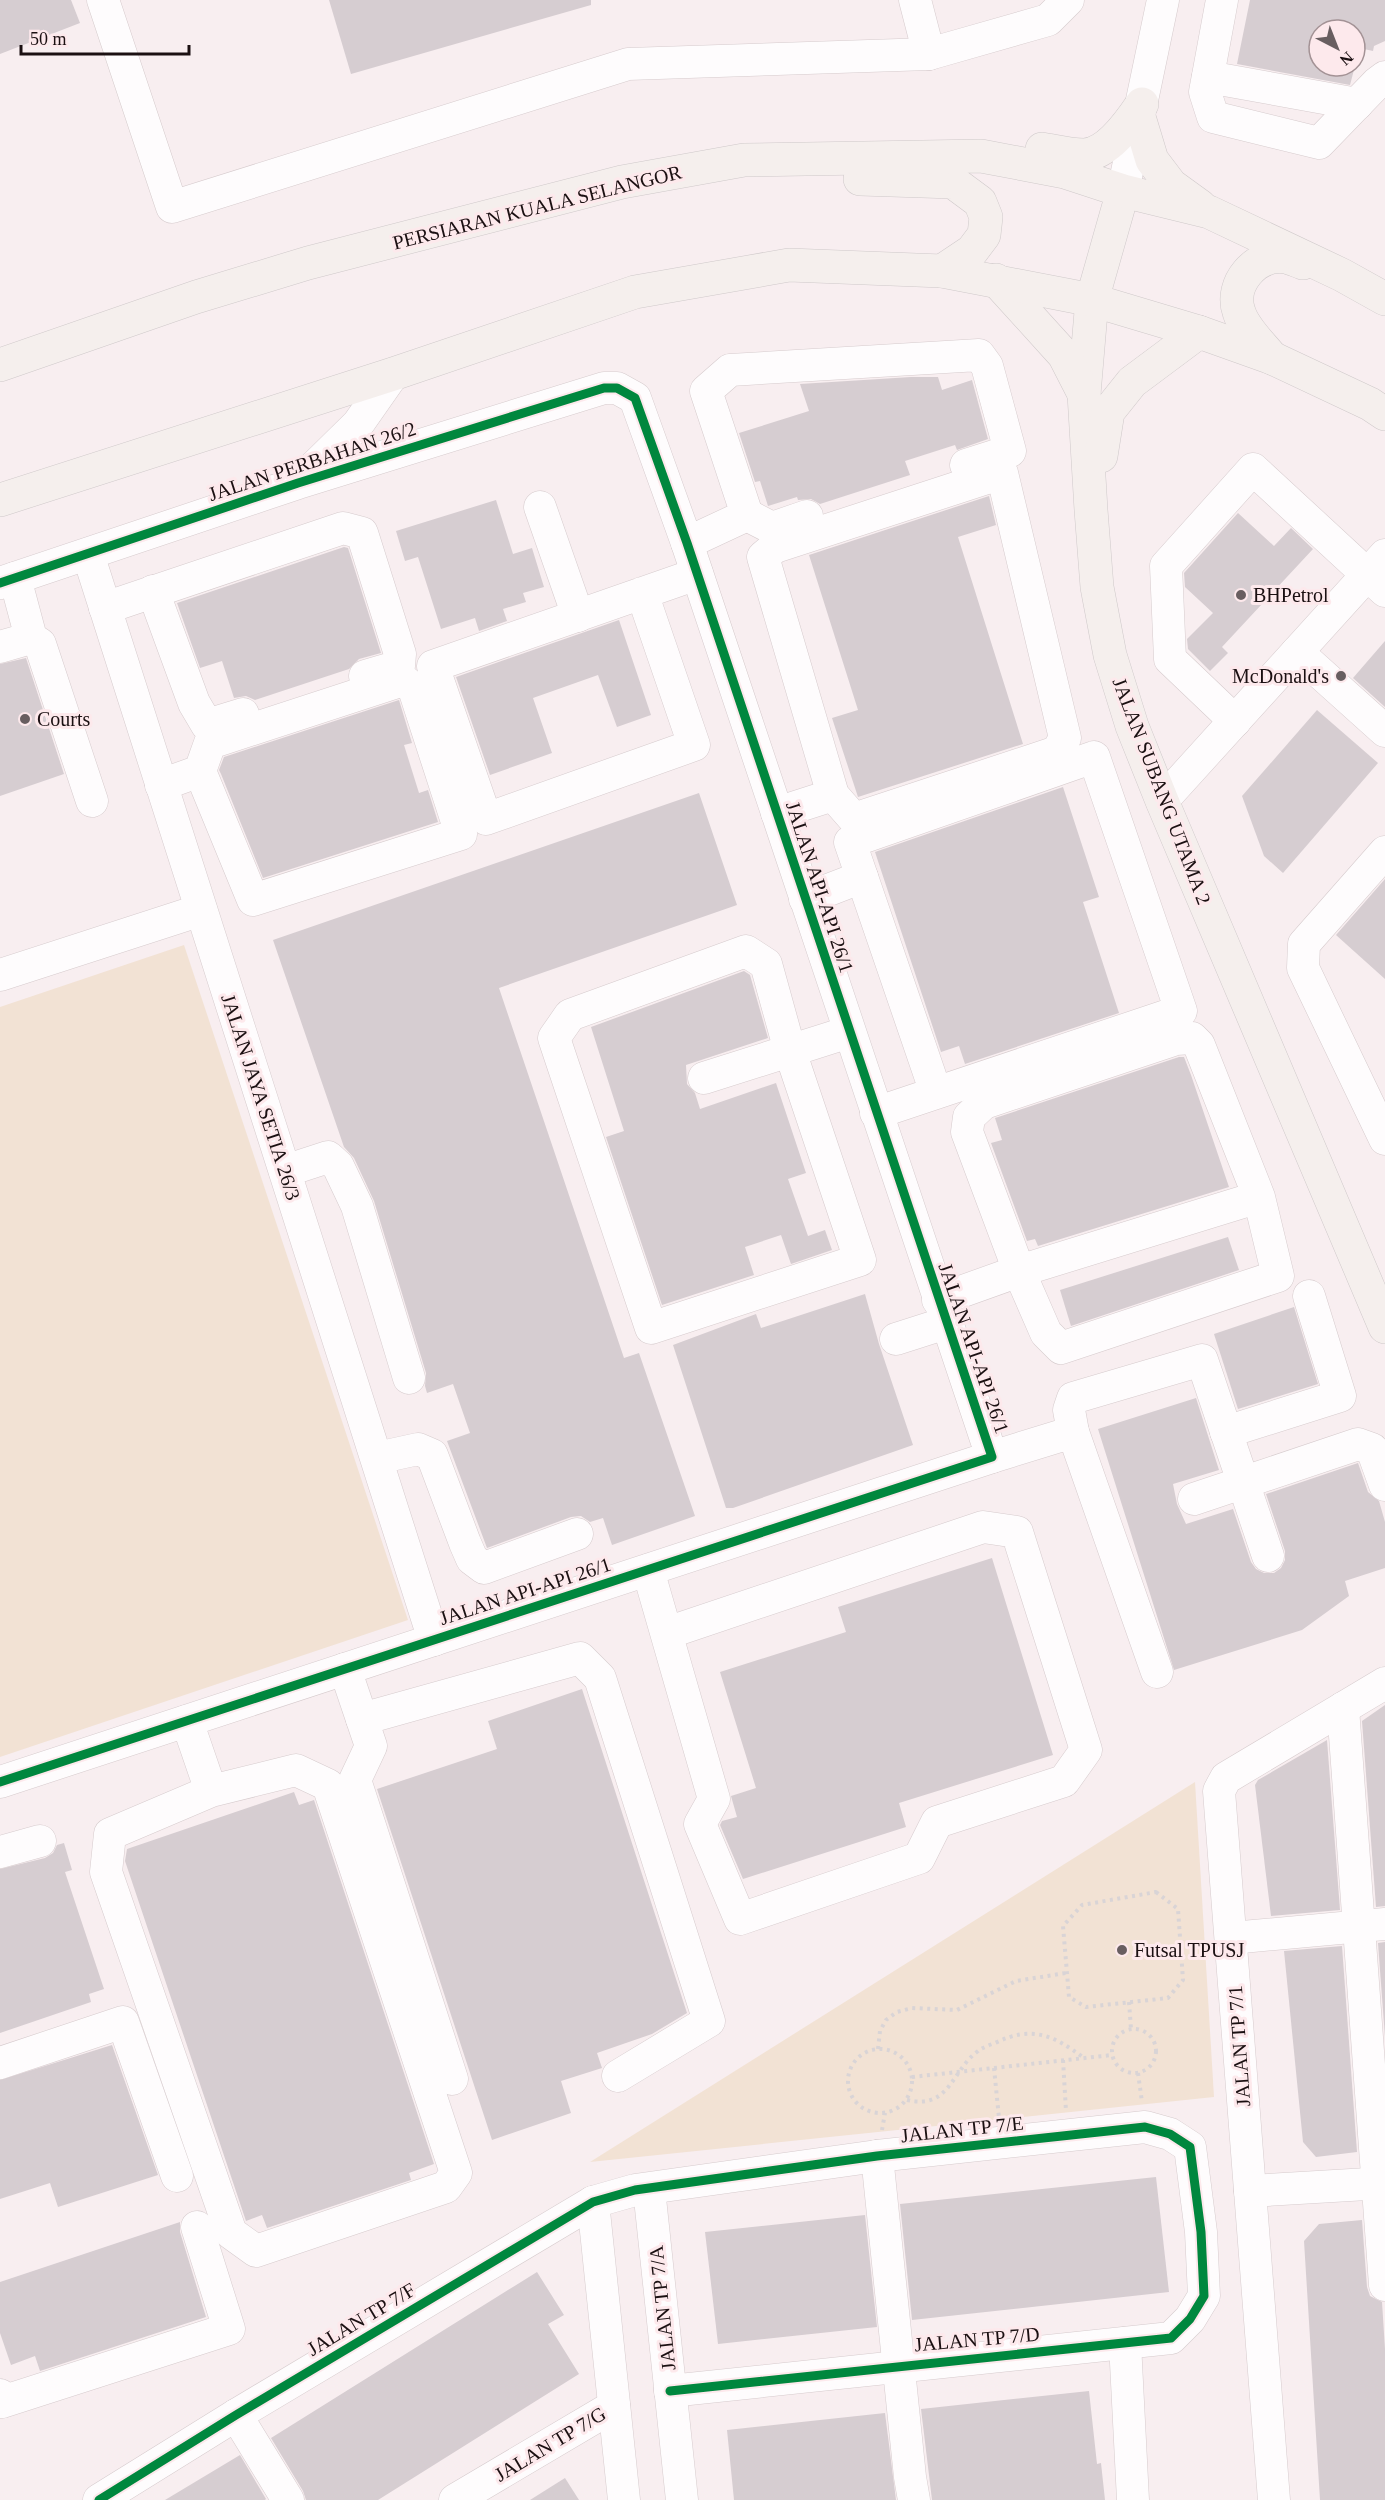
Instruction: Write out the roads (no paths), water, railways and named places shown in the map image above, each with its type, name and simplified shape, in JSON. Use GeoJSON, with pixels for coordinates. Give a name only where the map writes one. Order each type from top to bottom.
{"type":"FeatureCollection","features":[{"type":"Feature","properties":{"kind":"main road"},"geometry":{"type":"LineString","coordinates":[[981,156],[1027,147],[1086,155],[1123,133],[1141,110]]}},
{"type":"Feature","properties":{"kind":"main road"},"geometry":{"type":"LineString","coordinates":[[1141,110],[1152,160],[1171,185],[1209,212],[1342,275],[1385,299]]}},
{"type":"Feature","properties":{"kind":"main road","name":"PERSIARAN KUALA SELANGOR"},"geometry":{"type":"LineString","coordinates":[[0,364],[196,297],[308,263],[622,182],[744,160],[981,156],[1065,172],[1123,191],[1209,212]]}},
{"type":"Feature","properties":{"kind":"main road"},"geometry":{"type":"LineString","coordinates":[[744,160],[795,177],[953,182],[980,202],[986,217],[984,235],[972,251],[942,271]]}},
{"type":"Feature","properties":{"kind":"main road","name":"JALAN SUBANG UTAMA 2"},"geometry":{"type":"LineString","coordinates":[[1123,191],[1092,300],[1084,394],[1097,587],[1110,655],[1132,726],[1162,801],[1385,1327]]}},
{"type":"Feature","properties":{"kind":"main road"},"geometry":{"type":"LineString","coordinates":[[1272,358],[1238,311],[1238,289],[1244,275],[1260,262],[1283,257],[1342,275]]}},
{"type":"Feature","properties":{"kind":"main road"},"geometry":{"type":"LineString","coordinates":[[0,500],[393,374],[635,292],[789,265],[942,271],[1092,300],[1199,332],[1272,358],[1370,404],[1385,414]]}},
{"type":"Feature","properties":{"kind":"main road"},"geometry":{"type":"LineString","coordinates":[[996,280],[1064,355],[1084,394]]}},
{"type":"Feature","properties":{"kind":"main road"},"geometry":{"type":"LineString","coordinates":[[1091,510],[1108,412],[1132,382],[1199,332]]}},
{"type":"Feature","properties":{"kind":"street"},"geometry":{"type":"LineString","coordinates":[[103,0],[172,207],[628,64],[929,54],[1022,13],[1048,20],[1068,0]]}},
{"type":"Feature","properties":{"kind":"street"},"geometry":{"type":"LineString","coordinates":[[915,0],[929,54]]}},
{"type":"Feature","properties":{"kind":"street"},"geometry":{"type":"LineString","coordinates":[[1123,191],[1163,0]]}},
{"type":"Feature","properties":{"kind":"street"},"geometry":{"type":"LineString","coordinates":[[1222,0],[1205,92],[1213,117],[1319,143],[1385,78]]}},
{"type":"Feature","properties":{"kind":"street"},"geometry":{"type":"LineString","coordinates":[[1208,77],[1357,104]]}},
{"type":"Feature","properties":{"kind":"street"},"geometry":{"type":"LineString","coordinates":[[979,355],[987,366],[1010,451],[772,528],[747,515],[706,392],[730,370],[979,355]]}},
{"type":"Feature","properties":{"kind":"street"},"geometry":{"type":"LineString","coordinates":[[298,483],[358,424],[393,374]]}},
{"type":"Feature","properties":{"kind":"street","name":"JALAN PERBAHAN 26/2"},"geometry":{"type":"LineString","coordinates":[[8,581],[298,483],[604,388],[617,388],[634,398]]}},
{"type":"Feature","properties":{"kind":"street","name":"JALAN API-API 26/1"},"geometry":{"type":"LineString","coordinates":[[0,1782],[992,1457],[687,543],[634,398]]}},
{"type":"Feature","properties":{"kind":"street"},"geometry":{"type":"LineString","coordinates":[[1162,801],[1235,721],[1297,652],[1379,573],[1253,469],[1166,566],[1170,659],[1235,721]]}},
{"type":"Feature","properties":{"kind":"street"},"geometry":{"type":"LineString","coordinates":[[1002,473],[1065,738],[1057,752],[854,819],[833,795],[763,557],[775,547],[1002,473]]}},
{"type":"Feature","properties":{"kind":"street"},"geometry":{"type":"LineString","coordinates":[[540,507],[578,616]]}},
{"type":"Feature","properties":{"kind":"street"},"geometry":{"type":"LineString","coordinates":[[687,543],[747,515]]}},
{"type":"Feature","properties":{"kind":"street"},"geometry":{"type":"LineString","coordinates":[[105,608],[153,591],[343,528],[362,533],[400,654],[399,666],[207,725],[194,703],[153,591]]}},
{"type":"Feature","properties":{"kind":"street","name":"JALAN JAYA SETIA 26/3"},"geometry":{"type":"LineString","coordinates":[[87,554],[434,1640]]}},
{"type":"Feature","properties":{"kind":"street"},"geometry":{"type":"LineString","coordinates":[[642,593],[694,745],[486,819],[433,666],[578,616],[642,593],[697,574]]}},
{"type":"Feature","properties":{"kind":"street"},"geometry":{"type":"LineString","coordinates":[[8,581],[31,638],[40,644],[92,801]]}},
{"type":"Feature","properties":{"kind":"street"},"geometry":{"type":"LineString","coordinates":[[0,647],[31,638]]}},
{"type":"Feature","properties":{"kind":"street"},"geometry":{"type":"LineString","coordinates":[[1297,652],[1385,731]]}},
{"type":"Feature","properties":{"kind":"street"},"geometry":{"type":"LineString","coordinates":[[404,680],[414,689],[461,834],[253,900],[200,771],[210,743],[404,680]]}},
{"type":"Feature","properties":{"kind":"street"},"geometry":{"type":"LineString","coordinates":[[876,1113],[936,1093],[1180,1011],[1094,757],[850,842],[936,1093]]}},
{"type":"Feature","properties":{"kind":"street"},"geometry":{"type":"LineString","coordinates":[[161,785],[200,771]]}},
{"type":"Feature","properties":{"kind":"street"},"geometry":{"type":"LineString","coordinates":[[777,813],[833,795]]}},
{"type":"Feature","properties":{"kind":"street"},"geometry":{"type":"LineString","coordinates":[[1385,852],[1304,944],[1303,968],[1385,1139]]}},
{"type":"Feature","properties":{"kind":"street"},"geometry":{"type":"LineString","coordinates":[[805,899],[862,877]]}},
{"type":"Feature","properties":{"kind":"street"},"geometry":{"type":"LineString","coordinates":[[0,975],[201,910]]}},
{"type":"Feature","properties":{"kind":"street"},"geometry":{"type":"LineString","coordinates":[[746,951],[766,964],[790,1051],[860,1260],[651,1328],[554,1038],[570,1015],[746,951]]}},
{"type":"Feature","properties":{"kind":"street"},"geometry":{"type":"LineString","coordinates":[[704,1078],[849,1032]]}},
{"type":"Feature","properties":{"kind":"street"},"geometry":{"type":"LineString","coordinates":[[1192,1038],[1199,1045],[1259,1197],[1278,1276],[1061,1348],[1046,1333],[1019,1271],[967,1132],[969,1117],[984,1103],[1176,1039],[1192,1038]]}},
{"type":"Feature","properties":{"kind":"street"},"geometry":{"type":"LineString","coordinates":[[285,1171],[328,1157],[338,1166],[357,1206],[408,1378]]}},
{"type":"Feature","properties":{"kind":"street"},"geometry":{"type":"LineString","coordinates":[[896,1339],[1019,1271],[1259,1197]]}},
{"type":"Feature","properties":{"kind":"street"},"geometry":{"type":"LineString","coordinates":[[1226,1432],[1340,1396],[1309,1296]]}},
{"type":"Feature","properties":{"kind":"street"},"geometry":{"type":"LineString","coordinates":[[1157,1672],[1073,1432],[1069,1410],[1073,1398],[1202,1360],[1268,1556]]}},
{"type":"Feature","properties":{"kind":"street"},"geometry":{"type":"LineString","coordinates":[[992,1457],[1073,1432]]}},
{"type":"Feature","properties":{"kind":"street"},"geometry":{"type":"LineString","coordinates":[[1194,1499],[1358,1444],[1372,1449],[1385,1485]]}},
{"type":"Feature","properties":{"kind":"street"},"geometry":{"type":"LineString","coordinates":[[376,1458],[418,1449],[432,1455],[468,1551],[472,1559],[484,1568],[576,1534]]}},
{"type":"Feature","properties":{"kind":"street"},"geometry":{"type":"LineString","coordinates":[[648,1570],[714,1799],[700,1824],[740,1919],[920,1858],[937,1822],[1064,1781],[1086,1750],[1017,1532],[983,1527],[667,1633]]}},
{"type":"Feature","properties":{"kind":"street"},"geometry":{"type":"LineString","coordinates":[[362,1719],[580,1658],[600,1678],[708,2021],[618,2076]]}},
{"type":"Feature","properties":{"kind":"street"},"geometry":{"type":"LineString","coordinates":[[345,1669],[371,1746],[355,1780],[452,2079]]}},
{"type":"Feature","properties":{"kind":"street","name":"JALAN TP 7/1"},"geometry":{"type":"LineString","coordinates":[[1274,2500],[1220,1791],[1226,1778],[1385,1683]]}},
{"type":"Feature","properties":{"kind":"street"},"geometry":{"type":"LineString","coordinates":[[1342,1708],[1372,1925],[1385,2285]]}},
{"type":"Feature","properties":{"kind":"street"},"geometry":{"type":"LineString","coordinates":[[187,1721],[211,1791]]}},
{"type":"Feature","properties":{"kind":"street"},"geometry":{"type":"LineString","coordinates":[[296,1770],[328,1785],[456,2173],[446,2187],[256,2251],[231,2233],[106,1872],[110,1833],[211,1791],[296,1770]]}},
{"type":"Feature","properties":{"kind":"street"},"geometry":{"type":"LineString","coordinates":[[0,1852],[40,1841]]}},
{"type":"Feature","properties":{"kind":"street"},"geometry":{"type":"LineString","coordinates":[[1231,1938],[1372,1925]]}},
{"type":"Feature","properties":{"kind":"street"},"geometry":{"type":"LineString","coordinates":[[0,2063],[123,2022],[177,2176]]}},
{"type":"Feature","properties":{"kind":"street","name":"JALAN TP 7/E"},"geometry":{"type":"LineString","coordinates":[[649,2188],[877,2156],[1145,2127],[1170,2134],[1190,2147],[1201,2232]]}},
{"type":"Feature","properties":{"kind":"street"},"geometry":{"type":"LineString","coordinates":[[877,2156],[914,2500]]}},
{"type":"Feature","properties":{"kind":"street"},"geometry":{"type":"LineString","coordinates":[[1250,2191],[1381,2183]]}},
{"type":"Feature","properties":{"kind":"street","name":"JALAN TP 7/F"},"geometry":{"type":"LineString","coordinates":[[99,2500],[236,2415],[593,2202],[649,2188]]}},
{"type":"Feature","properties":{"kind":"street","name":"JALAN TP 7/A"},"geometry":{"type":"LineString","coordinates":[[649,2188],[682,2500]]}},
{"type":"Feature","properties":{"kind":"street"},"geometry":{"type":"LineString","coordinates":[[593,2202],[624,2500]]}},
{"type":"Feature","properties":{"kind":"street"},"geometry":{"type":"LineString","coordinates":[[0,2395],[2,2402],[229,2329],[197,2227]]}},
{"type":"Feature","properties":{"kind":"street","name":"JALAN TP 7/D"},"geometry":{"type":"LineString","coordinates":[[670,2391],[898,2365],[1171,2338],[1190,2319],[1204,2296],[1201,2232]]}},
{"type":"Feature","properties":{"kind":"street"},"geometry":{"type":"LineString","coordinates":[[1125,2343],[1133,2500]]}},
{"type":"Feature","properties":{"kind":"street","name":"JALAN TP 7/G"},"geometry":{"type":"LineString","coordinates":[[455,2500],[614,2406]]}},
{"type":"Feature","properties":{"kind":"street"},"geometry":{"type":"LineString","coordinates":[[236,2415],[288,2500]]}},
{"type":"Feature","properties":{"kind":"place","name":"BHPetrol"},"geometry":{"type":"Point","coordinates":[1241,595]}},
{"type":"Feature","properties":{"kind":"place","name":"McDonald's"},"geometry":{"type":"Point","coordinates":[1341,676]}},
{"type":"Feature","properties":{"kind":"place","name":"Courts"},"geometry":{"type":"Point","coordinates":[25,719]}},
{"type":"Feature","properties":{"kind":"place","name":"Futsal TPUSJ"},"geometry":{"type":"Point","coordinates":[1122,1950]}}]}
